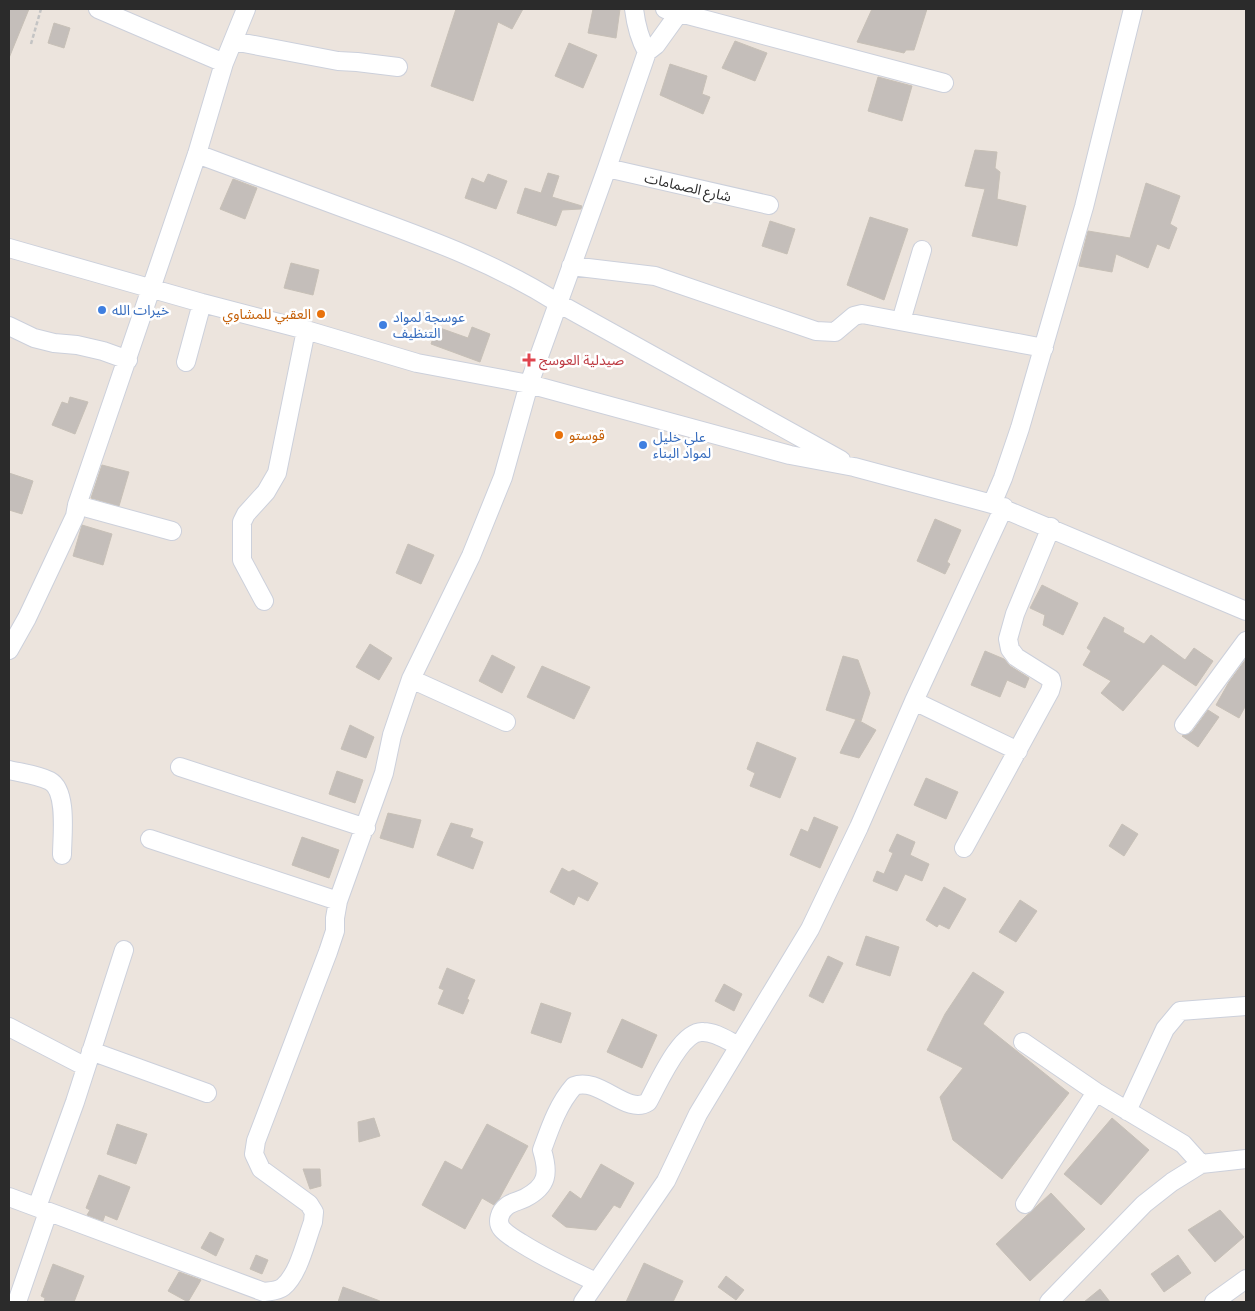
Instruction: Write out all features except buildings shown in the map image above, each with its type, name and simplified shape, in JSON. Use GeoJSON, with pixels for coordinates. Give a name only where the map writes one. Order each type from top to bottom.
{"type":"FeatureCollection","features":[{"type":"Feature","properties":{"kind":"street"},"geometry":{"type":"LineString","coordinates":[[98,9],[224,64]]}},
{"type":"Feature","properties":{"kind":"street"},"geometry":{"type":"LineString","coordinates":[[9,650],[27,618],[76,516],[77,505],[197,154],[224,64],[246,9]]}},
{"type":"Feature","properties":{"kind":"street"},"geometry":{"type":"LineString","coordinates":[[634,9],[636,26],[647,52]]}},
{"type":"Feature","properties":{"kind":"street"},"geometry":{"type":"LineString","coordinates":[[582,1302],[666,1181],[698,1114],[810,929],[859,827],[998,505],[1003,478],[1044,348],[1084,208],[1132,9]]}},
{"type":"Feature","properties":{"kind":"street"},"geometry":{"type":"LineString","coordinates":[[9,1197],[264,1292],[282,1288],[291,1278],[299,1262],[313,1222],[314,1212],[308,1204],[261,1169],[254,1154],[260,1127],[328,952],[335,931],[338,901],[366,828],[384,773],[392,735],[411,679],[471,556],[503,477],[529,384],[647,52],[656,45],[672,11],[944,83]]}},
{"type":"Feature","properties":{"kind":"street"},"geometry":{"type":"LineString","coordinates":[[233,41],[338,61],[398,67]]}},
{"type":"Feature","properties":{"kind":"street"},"geometry":{"type":"LineString","coordinates":[[197,154],[432,240],[521,281],[854,467]]}},
{"type":"Feature","properties":{"kind":"street","name":"شارع الصمامات"},"geometry":{"type":"LineString","coordinates":[[607,168],[769,205]]}},
{"type":"Feature","properties":{"kind":"street"},"geometry":{"type":"LineString","coordinates":[[9,248],[417,362],[529,384],[790,456],[854,467],[998,505],[1246,611]]}},
{"type":"Feature","properties":{"kind":"street"},"geometry":{"type":"LineString","coordinates":[[901,321],[922,250]]}},
{"type":"Feature","properties":{"kind":"street"},"geometry":{"type":"LineString","coordinates":[[571,266],[656,276],[816,331],[835,332],[854,316],[862,314],[1044,348]]}},
{"type":"Feature","properties":{"kind":"street"},"geometry":{"type":"LineString","coordinates":[[186,362],[202,303]]}},
{"type":"Feature","properties":{"kind":"street"},"geometry":{"type":"LineString","coordinates":[[9,326],[40,340],[77,345],[103,351],[128,360]]}},
{"type":"Feature","properties":{"kind":"street"},"geometry":{"type":"LineString","coordinates":[[264,601],[242,560],[242,522],[246,514],[266,492],[277,473],[306,330]]}},
{"type":"Feature","properties":{"kind":"street"},"geometry":{"type":"LineString","coordinates":[[77,505],[172,531]]}},
{"type":"Feature","properties":{"kind":"street"},"geometry":{"type":"LineString","coordinates":[[964,848],[1045,701],[1052,684],[1051,679],[1047,676],[1016,657],[1010,649],[1008,639],[1009,631],[1051,527]]}},
{"type":"Feature","properties":{"kind":"street"},"geometry":{"type":"LineString","coordinates":[[1184,725],[1246,641]]}},
{"type":"Feature","properties":{"kind":"street"},"geometry":{"type":"LineString","coordinates":[[411,679],[506,722]]}},
{"type":"Feature","properties":{"kind":"street"},"geometry":{"type":"LineString","coordinates":[[914,702],[1018,751]]}},
{"type":"Feature","properties":{"kind":"street"},"geometry":{"type":"LineString","coordinates":[[180,767],[366,828]]}},
{"type":"Feature","properties":{"kind":"street"},"geometry":{"type":"LineString","coordinates":[[9,770],[49,780],[57,789],[62,800],[62,855]]}},
{"type":"Feature","properties":{"kind":"street"},"geometry":{"type":"LineString","coordinates":[[150,839],[338,901]]}},
{"type":"Feature","properties":{"kind":"street"},"geometry":{"type":"LineString","coordinates":[[17,1302],[88,1059],[124,950]]}},
{"type":"Feature","properties":{"kind":"street"},"geometry":{"type":"LineString","coordinates":[[1128,1111],[1165,1029],[1180,1011],[1246,1006]]}},
{"type":"Feature","properties":{"kind":"street"},"geometry":{"type":"LineString","coordinates":[[9,1027],[88,1059],[207,1094]]}},
{"type":"Feature","properties":{"kind":"street"},"geometry":{"type":"LineString","coordinates":[[596,1282],[541,1256],[510,1236],[502,1229],[499,1220],[507,1206],[533,1192],[545,1179],[547,1162],[542,1150],[565,1098],[574,1086],[587,1084],[631,1104],[643,1105],[648,1102],[675,1054],[694,1032],[712,1033],[739,1046]]}},
{"type":"Feature","properties":{"kind":"street"},"geometry":{"type":"LineString","coordinates":[[1023,1042],[1096,1092],[1183,1144],[1202,1164]]}},
{"type":"Feature","properties":{"kind":"street"},"geometry":{"type":"LineString","coordinates":[[1025,1204],[1096,1092]]}},
{"type":"Feature","properties":{"kind":"street"},"geometry":{"type":"LineString","coordinates":[[1049,1302],[1144,1204],[1172,1182],[1202,1164],[1246,1159]]}},
{"type":"Feature","properties":{"kind":"street"},"geometry":{"type":"LineString","coordinates":[[1214,1302],[1246,1279]]}},
{"type":"Feature","properties":{"kind":"path"},"geometry":{"type":"LineString","coordinates":[[31,44],[41,9]]}},
{"type":"Feature","properties":{"kind":"place","name":"خيرات الله"},"geometry":{"type":"Point","coordinates":[102,310]}},
{"type":"Feature","properties":{"kind":"place","name":"العقبي للمشاوي"},"geometry":{"type":"Point","coordinates":[321,314]}},
{"type":"Feature","properties":{"kind":"place","name":"عوسجة لمواد التنظيف"},"geometry":{"type":"Point","coordinates":[383,325]}},
{"type":"Feature","properties":{"kind":"place","name":"صيدلية العوسج"},"geometry":{"type":"Point","coordinates":[529,360]}},
{"type":"Feature","properties":{"kind":"place","name":"قوستو"},"geometry":{"type":"Point","coordinates":[559,435]}},
{"type":"Feature","properties":{"kind":"place","name":"علي خليل لمواد البناء"},"geometry":{"type":"Point","coordinates":[643,445]}}]}
